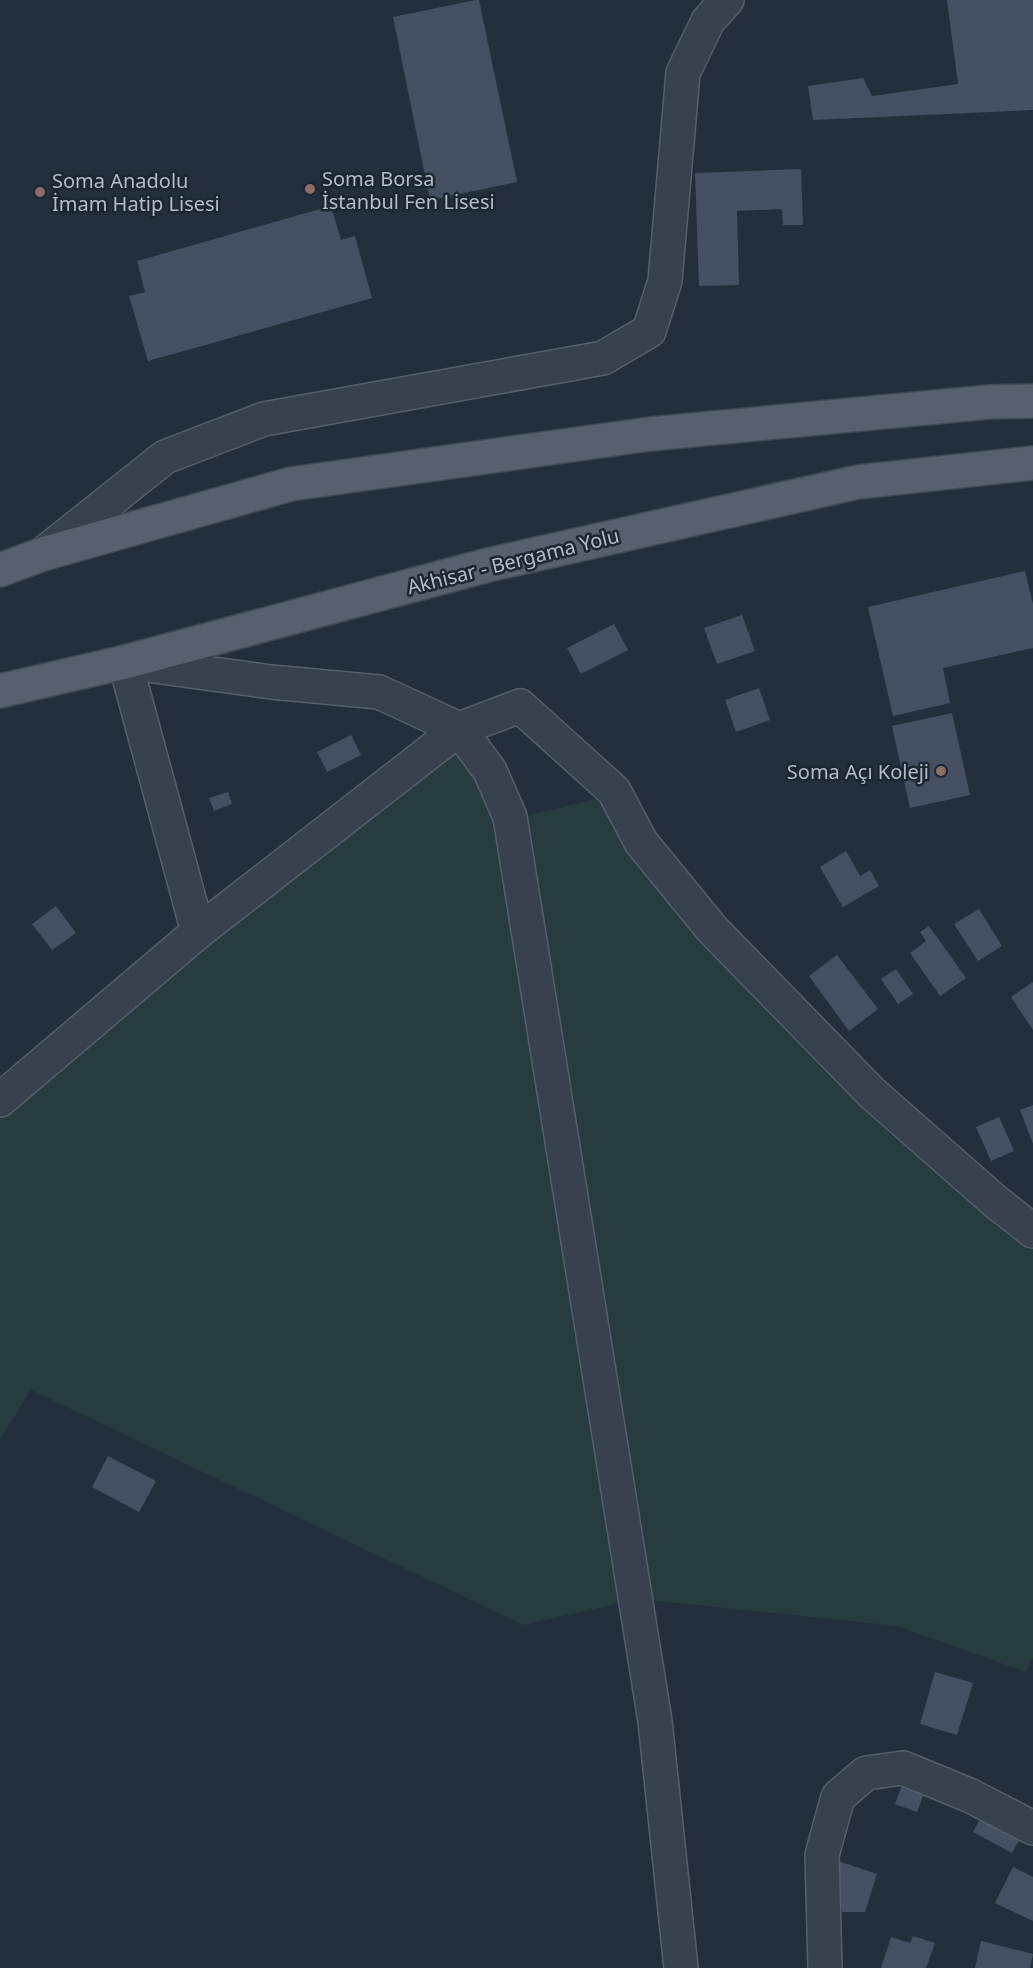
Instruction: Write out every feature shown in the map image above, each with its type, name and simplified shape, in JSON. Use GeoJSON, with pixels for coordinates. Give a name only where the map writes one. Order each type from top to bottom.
{"type":"FeatureCollection","features":[{"type":"Feature","properties":{"kind":"main road"},"geometry":{"type":"LineString","coordinates":[[0,570],[43,554],[291,484],[650,434],[989,402],[1033,401]]}},
{"type":"Feature","properties":{"kind":"main road","name":"Akhisar - Bergama Yolu"},"geometry":{"type":"LineString","coordinates":[[0,691],[125,662],[488,565],[858,482],[1033,463]]}},
{"type":"Feature","properties":{"kind":"street"},"geometry":{"type":"LineString","coordinates":[[43,554],[165,457],[264,419],[603,358],[649,332],[665,281],[683,73],[708,21],[727,0]]}},
{"type":"Feature","properties":{"kind":"street"},"geometry":{"type":"LineString","coordinates":[[198,932],[125,662],[271,682],[379,692],[459,729],[490,771],[510,817],[655,1721],[681,1968]]}},
{"type":"Feature","properties":{"kind":"street"},"geometry":{"type":"LineString","coordinates":[[0,1100],[198,932],[459,729],[520,706],[614,791],[641,842],[712,928],[872,1093],[996,1202],[1033,1230]]}},
{"type":"Feature","properties":{"kind":"street"},"geometry":{"type":"LineString","coordinates":[[825,1968],[822,1855],[838,1797],[866,1773],[903,1768],[970,1796],[1033,1828]]}},
{"type":"Feature","properties":{"kind":"green space"},"geometry":{"type":"Polygon","coordinates":[[[458,737],[505,821],[604,797],[635,844],[1033,1232],[1033,1658],[1026,1672],[897,1626],[639,1599],[523,1625],[31,1390],[0,1439],[0,1106],[458,737]]]}},
{"type":"Feature","properties":{"kind":"building"},"geometry":{"type":"Polygon","coordinates":[[[479,0],[517,182],[430,200],[393,17],[479,0]]]}},
{"type":"Feature","properties":{"kind":"building"},"geometry":{"type":"Polygon","coordinates":[[[947,0],[1033,0],[1033,110],[813,120],[808,86],[863,78],[872,96],[958,84],[947,0]]]}},
{"type":"Feature","properties":{"kind":"building"},"geometry":{"type":"Polygon","coordinates":[[[801,169],[803,225],[783,225],[782,209],[737,211],[739,285],[699,286],[695,173],[801,169]]]}},
{"type":"Feature","properties":{"kind":"building"},"geometry":{"type":"Polygon","coordinates":[[[331,206],[341,240],[355,236],[372,298],[148,361],[129,296],[145,292],[137,261],[331,206]]]}},
{"type":"Feature","properties":{"kind":"building"},"geometry":{"type":"Polygon","coordinates":[[[1025,571],[1033,604],[1033,648],[943,668],[950,703],[893,716],[868,607],[1025,571]]]}},
{"type":"Feature","properties":{"kind":"building"},"geometry":{"type":"Polygon","coordinates":[[[742,615],[755,651],[717,664],[704,628],[742,615]]]}},
{"type":"Feature","properties":{"kind":"building"},"geometry":{"type":"Polygon","coordinates":[[[614,624],[628,650],[581,674],[567,648],[614,624]]]}},
{"type":"Feature","properties":{"kind":"building"},"geometry":{"type":"Polygon","coordinates":[[[759,688],[770,720],[736,732],[725,700],[759,688]]]}},
{"type":"Feature","properties":{"kind":"building"},"geometry":{"type":"Polygon","coordinates":[[[952,713],[970,795],[910,808],[892,726],[952,713]]]}},
{"type":"Feature","properties":{"kind":"building"},"geometry":{"type":"Polygon","coordinates":[[[351,735],[361,755],[327,772],[317,752],[351,735]]]}},
{"type":"Feature","properties":{"kind":"building"},"geometry":{"type":"Polygon","coordinates":[[[228,792],[232,804],[214,811],[209,798],[228,792]]]}},
{"type":"Feature","properties":{"kind":"building"},"geometry":{"type":"Polygon","coordinates":[[[846,851],[860,876],[870,870],[879,886],[843,907],[820,867],[846,851]]]}},
{"type":"Feature","properties":{"kind":"building"},"geometry":{"type":"Polygon","coordinates":[[[56,906],[76,933],[52,950],[32,924],[56,906]]]}},
{"type":"Feature","properties":{"kind":"building"},"geometry":{"type":"Polygon","coordinates":[[[979,909],[1002,946],[978,961],[954,924],[979,909]]]}},
{"type":"Feature","properties":{"kind":"building"},"geometry":{"type":"Polygon","coordinates":[[[929,926],[966,978],[940,996],[910,953],[926,941],[920,932],[929,926]]]}},
{"type":"Feature","properties":{"kind":"building"},"geometry":{"type":"Polygon","coordinates":[[[837,955],[878,1009],[849,1031],[809,976],[837,955]]]}},
{"type":"Feature","properties":{"kind":"building"},"geometry":{"type":"Polygon","coordinates":[[[896,969],[913,994],[898,1004],[881,979],[896,969]]]}},
{"type":"Feature","properties":{"kind":"building"},"geometry":{"type":"Polygon","coordinates":[[[1033,982],[1033,1030],[1011,997],[1033,982]]]}},
{"type":"Feature","properties":{"kind":"building"},"geometry":{"type":"Polygon","coordinates":[[[1033,1105],[1033,1144],[1020,1110],[1033,1105]]]}},
{"type":"Feature","properties":{"kind":"building"},"geometry":{"type":"Polygon","coordinates":[[[999,1117],[1014,1151],[991,1161],[976,1127],[999,1117]]]}},
{"type":"Feature","properties":{"kind":"building"},"geometry":{"type":"Polygon","coordinates":[[[108,1456],[156,1481],[139,1512],[92,1487],[108,1456]]]}},
{"type":"Feature","properties":{"kind":"building"},"geometry":{"type":"Polygon","coordinates":[[[935,1672],[973,1683],[957,1735],[920,1724],[935,1672]]]}},
{"type":"Feature","properties":{"kind":"building"},"geometry":{"type":"Polygon","coordinates":[[[903,1782],[925,1791],[917,1812],[895,1804],[903,1782]]]}},
{"type":"Feature","properties":{"kind":"building"},"geometry":{"type":"Polygon","coordinates":[[[982,1815],[1021,1837],[1012,1853],[973,1832],[982,1815]]]}},
{"type":"Feature","properties":{"kind":"building"},"geometry":{"type":"Polygon","coordinates":[[[835,1860],[877,1874],[865,1912],[842,1912],[835,1860]]]}},
{"type":"Feature","properties":{"kind":"building"},"geometry":{"type":"Polygon","coordinates":[[[1013,1867],[1033,1877],[1033,1921],[995,1903],[1013,1867]]]}},
{"type":"Feature","properties":{"kind":"building"},"geometry":{"type":"Polygon","coordinates":[[[913,1936],[935,1943],[926,1968],[881,1968],[891,1937],[910,1943],[913,1936]]]}},
{"type":"Feature","properties":{"kind":"building"},"geometry":{"type":"Polygon","coordinates":[[[981,1941],[1033,1954],[1030,1968],[975,1968],[981,1941]]]}},
{"type":"Feature","properties":{"kind":"place","name":"Soma Borsa İstanbul Fen Lisesi"},"geometry":{"type":"Point","coordinates":[310,189]}},
{"type":"Feature","properties":{"kind":"place","name":"Soma Anadolu İmam Hatip Lisesi"},"geometry":{"type":"Point","coordinates":[40,192]}},
{"type":"Feature","properties":{"kind":"place","name":"Soma Açı Koleji"},"geometry":{"type":"Point","coordinates":[941,771]}}]}
